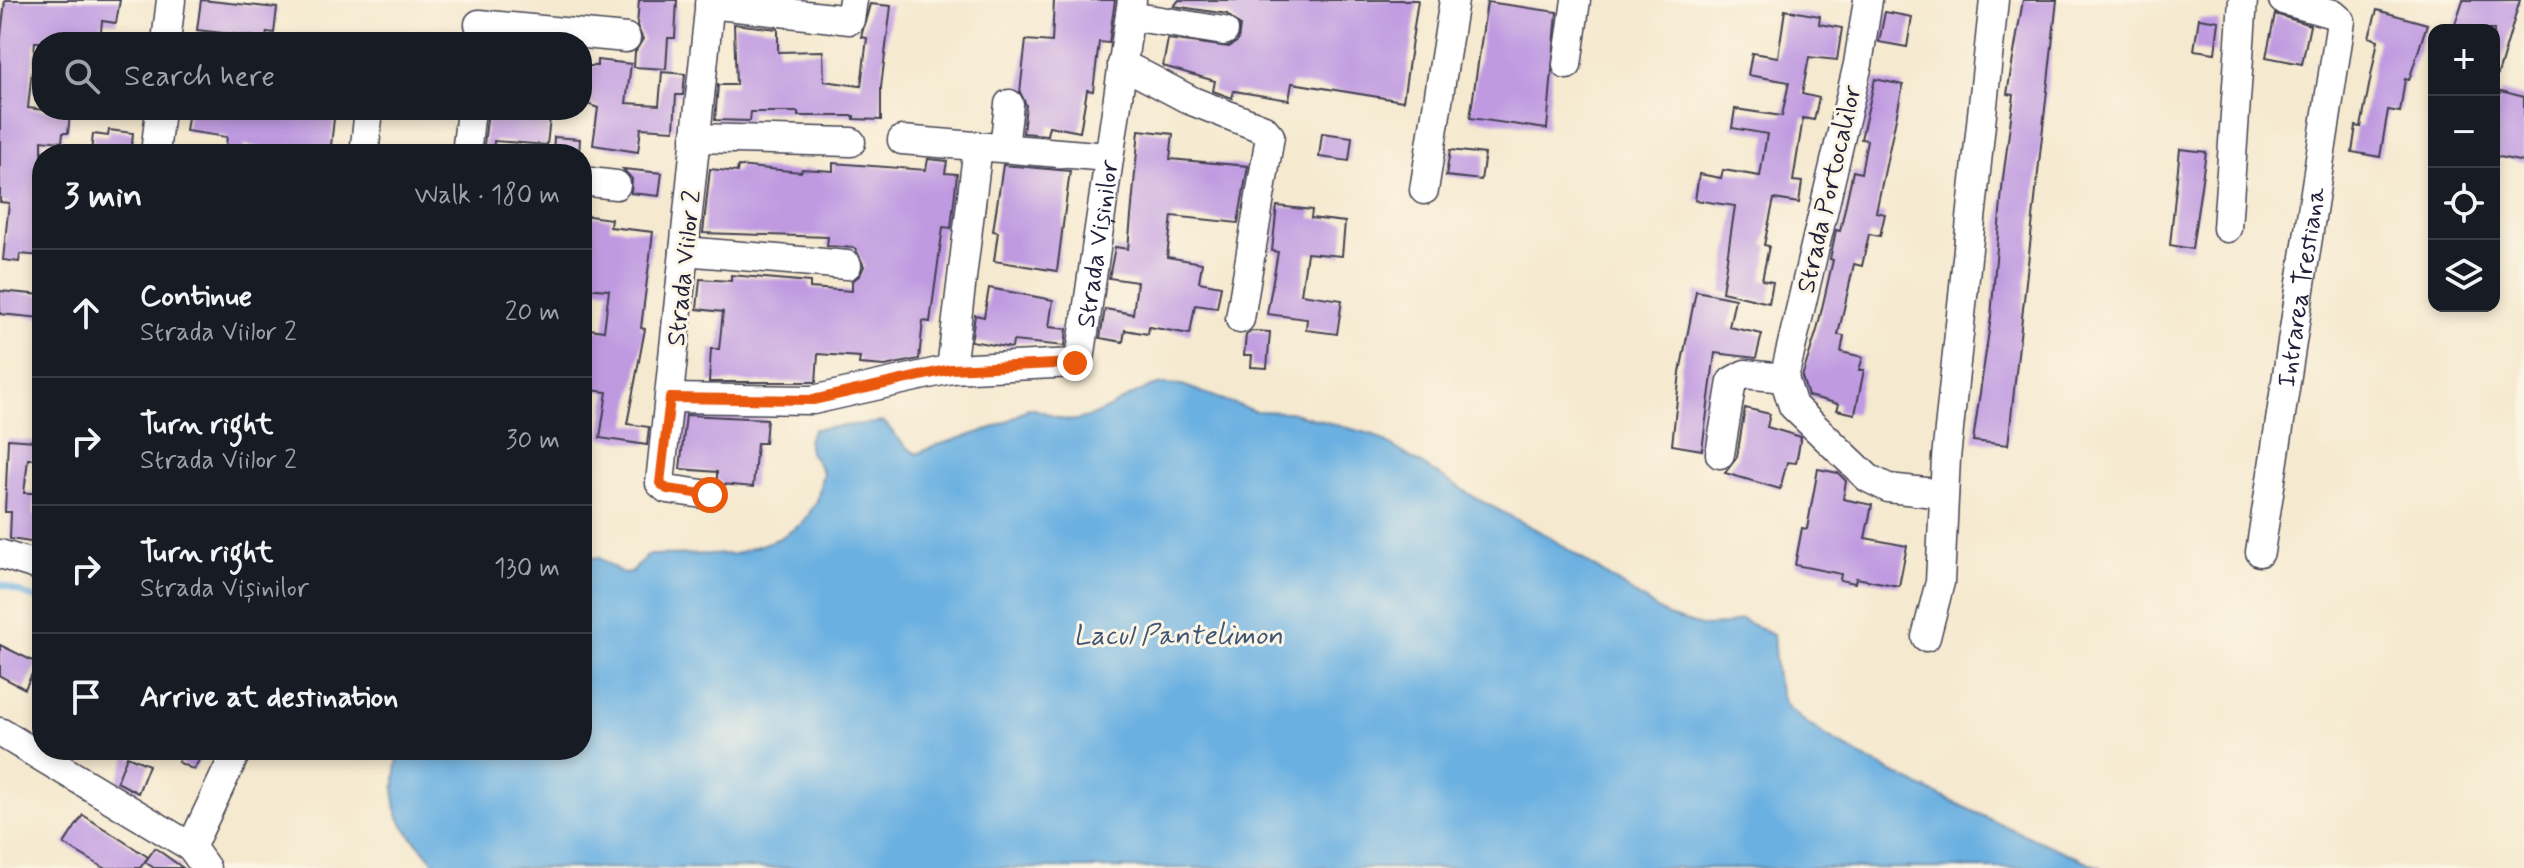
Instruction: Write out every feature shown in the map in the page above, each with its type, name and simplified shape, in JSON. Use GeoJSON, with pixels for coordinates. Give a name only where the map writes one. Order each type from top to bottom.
{"type":"FeatureCollection","features":[{"type":"Feature","properties":{"kind":"street"},"geometry":{"type":"LineString","coordinates":[[167,32],[171,0]]}},
{"type":"Feature","properties":{"kind":"street"},"geometry":{"type":"LineString","coordinates":[[709,2],[850,20],[853,0]]}},
{"type":"Feature","properties":{"kind":"street"},"geometry":{"type":"LineString","coordinates":[[1424,190],[1454,0]]}},
{"type":"Feature","properties":{"kind":"street"},"geometry":{"type":"LineString","coordinates":[[1567,65],[1576,0]]}},
{"type":"Feature","properties":{"kind":"street","name":"Strada Portocalilor"},"geometry":{"type":"LineString","coordinates":[[1784,378],[1858,64],[1868,0]]}},
{"type":"Feature","properties":{"kind":"street"},"geometry":{"type":"LineString","coordinates":[[1926,637],[1940,582],[1944,494],[1994,0]]}},
{"type":"Feature","properties":{"kind":"street"},"geometry":{"type":"LineString","coordinates":[[2227,228],[2243,0]]}},
{"type":"Feature","properties":{"kind":"street","name":"Intrarea Trestiana"},"geometry":{"type":"LineString","coordinates":[[2260,552],[2341,21],[2333,14],[2283,0]]}},
{"type":"Feature","properties":{"kind":"street","name":"Strada Viilor 2"},"geometry":{"type":"LineString","coordinates":[[709,2],[660,483],[667,489],[710,495]]}},
{"type":"Feature","properties":{"kind":"street"},"geometry":{"type":"LineString","coordinates":[[1131,8],[1224,31]]}},
{"type":"Feature","properties":{"kind":"street","name":"Strada Vișinilor"},"geometry":{"type":"LineString","coordinates":[[670,398],[813,400],[951,369],[1075,363],[1080,360],[1131,8]]}},
{"type":"Feature","properties":{"kind":"street"},"geometry":{"type":"LineString","coordinates":[[479,22],[571,32]]}},
{"type":"Feature","properties":{"kind":"street"},"geometry":{"type":"LineString","coordinates":[[592,34],[626,38]]}},
{"type":"Feature","properties":{"kind":"street"},"geometry":{"type":"LineString","coordinates":[[1122,64],[1192,101],[1264,129],[1270,136],[1240,319]]}},
{"type":"Feature","properties":{"kind":"street"},"geometry":{"type":"LineString","coordinates":[[951,369],[991,147],[1009,104]]}},
{"type":"Feature","properties":{"kind":"street"},"geometry":{"type":"LineString","coordinates":[[156,144],[159,120]]}},
{"type":"Feature","properties":{"kind":"street"},"geometry":{"type":"LineString","coordinates":[[365,144],[368,120]]}},
{"type":"Feature","properties":{"kind":"street"},"geometry":{"type":"LineString","coordinates":[[467,144],[470,120]]}},
{"type":"Feature","properties":{"kind":"street"},"geometry":{"type":"LineString","coordinates":[[695,138],[851,142]]}},
{"type":"Feature","properties":{"kind":"street"},"geometry":{"type":"LineString","coordinates":[[902,140],[1108,157]]}},
{"type":"Feature","properties":{"kind":"street"},"geometry":{"type":"LineString","coordinates":[[592,182],[616,185]]}},
{"type":"Feature","properties":{"kind":"street"},"geometry":{"type":"LineString","coordinates":[[684,251],[847,265]]}},
{"type":"Feature","properties":{"kind":"street"},"geometry":{"type":"LineString","coordinates":[[1720,454],[1732,381],[1745,374],[1784,378],[1793,406],[1868,478],[1888,488],[1944,494]]}},
{"type":"Feature","properties":{"kind":"street"},"geometry":{"type":"LineString","coordinates":[[0,554],[32,564]]}},
{"type":"Feature","properties":{"kind":"street"},"geometry":{"type":"LineString","coordinates":[[0,732],[32,752]]}},
{"type":"Feature","properties":{"kind":"street"},"geometry":{"type":"LineString","coordinates":[[44,760],[198,858],[233,760]]}},
{"type":"Feature","properties":{"kind":"water","name":"Lacul Pantelimon"},"geometry":{"type":"Polygon","coordinates":[[[1182,385],[1254,411],[1289,412],[1374,435],[1481,501],[1543,533],[1668,616],[1701,626],[1726,625],[1741,619],[1773,635],[1781,694],[1801,719],[1879,766],[2102,868],[439,868],[398,816],[394,791],[398,760],[592,760],[592,558],[598,557],[622,573],[632,572],[648,555],[735,554],[780,538],[803,523],[817,501],[823,472],[810,452],[808,440],[814,429],[884,422],[905,446],[917,454],[1000,425],[1028,408],[1064,420],[1076,420],[1099,413],[1152,387],[1182,385]]]}},
{"type":"Feature","properties":{"kind":"building"},"geometry":{"type":"Polygon","coordinates":[[[5,0],[120,0],[116,23],[102,21],[101,32],[32,32],[28,108],[32,108],[32,120],[69,120],[68,133],[63,133],[62,142],[42,140],[42,144],[32,144],[32,255],[20,254],[19,262],[3,260],[9,203],[0,202],[0,45],[5,0]]]}},
{"type":"Feature","properties":{"kind":"building"},"geometry":{"type":"Polygon","coordinates":[[[201,0],[277,8],[274,32],[197,30],[201,0]]]}},
{"type":"Feature","properties":{"kind":"building"},"geometry":{"type":"Polygon","coordinates":[[[639,0],[677,0],[675,38],[668,38],[666,69],[634,67],[635,52],[643,39],[637,26],[639,0]]]}},
{"type":"Feature","properties":{"kind":"building"},"geometry":{"type":"Polygon","coordinates":[[[1054,0],[1115,0],[1109,43],[1099,42],[1093,91],[1087,90],[1080,132],[1049,126],[1047,135],[1023,133],[1026,105],[1020,92],[1026,40],[1052,42],[1054,0]]]}},
{"type":"Feature","properties":{"kind":"building"},"geometry":{"type":"Polygon","coordinates":[[[1179,0],[1418,0],[1403,101],[1292,83],[1289,100],[1234,91],[1232,98],[1213,91],[1215,81],[1163,66],[1168,39],[1229,47],[1238,41],[1240,26],[1227,14],[1174,6],[1179,0]]]}},
{"type":"Feature","properties":{"kind":"building"},"geometry":{"type":"Polygon","coordinates":[[[2023,0],[2057,0],[2008,445],[1973,441],[1991,317],[2014,95],[2007,94],[2023,0]]]}},
{"type":"Feature","properties":{"kind":"building"},"geometry":{"type":"Polygon","coordinates":[[[2463,0],[2520,0],[2500,67],[2500,24],[2455,24],[2463,0]]]}},
{"type":"Feature","properties":{"kind":"building"},"geometry":{"type":"Polygon","coordinates":[[[1487,2],[1557,12],[1547,129],[1470,118],[1487,2]]]}},
{"type":"Feature","properties":{"kind":"building"},"geometry":{"type":"Polygon","coordinates":[[[870,4],[891,6],[881,87],[881,120],[854,119],[854,116],[798,116],[798,112],[751,112],[750,121],[715,120],[718,85],[736,85],[734,24],[778,29],[778,52],[823,51],[824,81],[861,86],[867,38],[861,37],[870,4]]]}},
{"type":"Feature","properties":{"kind":"building"},"geometry":{"type":"Polygon","coordinates":[[[1785,10],[1820,16],[1819,24],[1842,28],[1837,60],[1809,57],[1802,94],[1819,98],[1814,120],[1803,118],[1793,181],[1802,182],[1799,203],[1774,199],[1764,245],[1769,246],[1762,280],[1773,282],[1769,303],[1722,292],[1735,206],[1695,200],[1699,174],[1721,178],[1723,170],[1760,176],[1767,134],[1732,128],[1735,109],[1782,116],[1789,82],[1748,75],[1752,53],[1778,57],[1785,10]]]}},
{"type":"Feature","properties":{"kind":"building"},"geometry":{"type":"Polygon","coordinates":[[[2377,10],[2427,24],[2409,80],[2405,79],[2400,112],[2388,110],[2380,157],[2352,152],[2356,126],[2361,127],[2378,40],[2369,37],[2377,10]]]}},
{"type":"Feature","properties":{"kind":"building"},"geometry":{"type":"Polygon","coordinates":[[[1885,12],[1912,17],[1907,47],[1879,42],[1885,12]]]}},
{"type":"Feature","properties":{"kind":"building"},"geometry":{"type":"Polygon","coordinates":[[[2275,14],[2310,25],[2302,64],[2266,57],[2275,14]]]}},
{"type":"Feature","properties":{"kind":"building"},"geometry":{"type":"Polygon","coordinates":[[[2199,18],[2219,21],[2215,53],[2194,50],[2199,18]]]}},
{"type":"Feature","properties":{"kind":"building"},"geometry":{"type":"Polygon","coordinates":[[[597,60],[631,64],[626,103],[659,105],[662,72],[685,74],[683,95],[676,95],[674,130],[641,128],[638,152],[593,145],[598,108],[592,106],[592,66],[597,66],[597,60]]]}},
{"type":"Feature","properties":{"kind":"building"},"geometry":{"type":"Polygon","coordinates":[[[1875,79],[1903,85],[1876,212],[1885,214],[1880,236],[1869,234],[1862,266],[1854,264],[1838,335],[1844,336],[1841,352],[1863,357],[1859,370],[1864,370],[1855,414],[1837,410],[1839,404],[1808,396],[1802,377],[1817,330],[1833,260],[1830,259],[1836,230],[1840,231],[1853,171],[1861,173],[1867,140],[1861,139],[1875,79]]]}},
{"type":"Feature","properties":{"kind":"building"},"geometry":{"type":"Polygon","coordinates":[[[2501,91],[2524,97],[2524,162],[2500,157],[2501,91]]]}},
{"type":"Feature","properties":{"kind":"building"},"geometry":{"type":"Polygon","coordinates":[[[188,120],[334,120],[331,144],[226,144],[227,137],[186,131],[188,120]]]}},
{"type":"Feature","properties":{"kind":"building"},"geometry":{"type":"Polygon","coordinates":[[[487,120],[550,120],[547,144],[494,141],[494,144],[484,144],[487,120]]]}},
{"type":"Feature","properties":{"kind":"building"},"geometry":{"type":"Polygon","coordinates":[[[109,130],[133,133],[132,144],[92,144],[93,134],[108,136],[109,130]]]}},
{"type":"Feature","properties":{"kind":"building"},"geometry":{"type":"Polygon","coordinates":[[[1139,130],[1173,134],[1170,159],[1248,166],[1238,223],[1172,216],[1167,257],[1202,263],[1199,282],[1221,286],[1217,308],[1195,305],[1190,334],[1149,327],[1148,334],[1125,330],[1123,342],[1100,338],[1105,309],[1133,314],[1137,282],[1109,278],[1115,247],[1128,249],[1139,130]]]}},
{"type":"Feature","properties":{"kind":"building"},"geometry":{"type":"Polygon","coordinates":[[[1322,133],[1352,137],[1349,161],[1319,157],[1322,133]]]}},
{"type":"Feature","properties":{"kind":"building"},"geometry":{"type":"Polygon","coordinates":[[[554,137],[580,139],[580,144],[554,144],[554,137]]]}},
{"type":"Feature","properties":{"kind":"building"},"geometry":{"type":"Polygon","coordinates":[[[2180,149],[2206,152],[2192,249],[2170,245],[2180,149]]]}},
{"type":"Feature","properties":{"kind":"building"},"geometry":{"type":"Polygon","coordinates":[[[1450,150],[1485,154],[1481,180],[1446,176],[1450,150]]]}},
{"type":"Feature","properties":{"kind":"building"},"geometry":{"type":"Polygon","coordinates":[[[928,159],[947,161],[945,173],[957,174],[951,228],[943,227],[930,322],[923,321],[919,359],[885,366],[859,364],[860,357],[818,354],[816,382],[709,382],[711,349],[719,349],[723,312],[697,309],[700,279],[731,281],[731,275],[810,282],[810,288],[852,291],[852,281],[860,275],[864,266],[855,248],[827,246],[828,237],[703,233],[710,169],[737,172],[738,166],[801,172],[802,169],[833,171],[833,163],[926,170],[928,159]]]}},
{"type":"Feature","properties":{"kind":"building"},"geometry":{"type":"Polygon","coordinates":[[[1003,165],[1070,171],[1057,271],[994,261],[998,232],[993,231],[1003,165]]]}},
{"type":"Feature","properties":{"kind":"building"},"geometry":{"type":"Polygon","coordinates":[[[623,169],[662,173],[659,196],[631,193],[632,179],[623,169]]]}},
{"type":"Feature","properties":{"kind":"building"},"geometry":{"type":"Polygon","coordinates":[[[1277,206],[1312,210],[1311,218],[1345,222],[1342,256],[1307,253],[1301,294],[1342,300],[1337,334],[1306,330],[1307,319],[1267,314],[1278,252],[1272,251],[1277,206]]]}},
{"type":"Feature","properties":{"kind":"building"},"geometry":{"type":"Polygon","coordinates":[[[592,216],[611,219],[610,227],[653,232],[641,328],[645,329],[627,424],[649,427],[647,445],[600,438],[607,392],[592,390],[592,329],[604,331],[609,290],[592,289],[592,216]]]}},
{"type":"Feature","properties":{"kind":"building"},"geometry":{"type":"Polygon","coordinates":[[[989,288],[1053,300],[1049,327],[1067,329],[1065,346],[1013,341],[1012,348],[971,341],[975,315],[984,317],[989,288]]]}},
{"type":"Feature","properties":{"kind":"building"},"geometry":{"type":"Polygon","coordinates":[[[0,291],[32,294],[32,317],[0,314],[0,291]]]}},
{"type":"Feature","properties":{"kind":"building"},"geometry":{"type":"Polygon","coordinates":[[[1696,291],[1735,299],[1729,327],[1762,334],[1756,358],[1715,353],[1702,450],[1672,445],[1680,372],[1696,291]]]}},
{"type":"Feature","properties":{"kind":"building"},"geometry":{"type":"Polygon","coordinates":[[[1252,331],[1270,332],[1267,368],[1251,367],[1252,355],[1244,355],[1246,335],[1252,331]]]}},
{"type":"Feature","properties":{"kind":"building"},"geometry":{"type":"Polygon","coordinates":[[[1745,408],[1770,414],[1767,427],[1801,437],[1796,463],[1787,462],[1780,489],[1725,473],[1737,457],[1745,408]]]}},
{"type":"Feature","properties":{"kind":"building"},"geometry":{"type":"Polygon","coordinates":[[[686,415],[767,419],[765,443],[757,443],[753,487],[722,484],[717,480],[717,472],[680,469],[686,415]]]}},
{"type":"Feature","properties":{"kind":"building"},"geometry":{"type":"Polygon","coordinates":[[[8,439],[32,441],[32,459],[28,459],[24,493],[32,493],[32,542],[10,539],[11,512],[5,512],[8,439]]]}},
{"type":"Feature","properties":{"kind":"building"},"geometry":{"type":"Polygon","coordinates":[[[1818,469],[1838,473],[1846,481],[1843,499],[1872,505],[1865,538],[1907,546],[1899,586],[1856,578],[1855,583],[1840,580],[1841,574],[1795,565],[1802,528],[1807,529],[1818,469]]]}},
{"type":"Feature","properties":{"kind":"building"},"geometry":{"type":"Polygon","coordinates":[[[0,645],[32,661],[32,674],[25,689],[0,676],[0,645]]]}},
{"type":"Feature","properties":{"kind":"building"},"geometry":{"type":"Polygon","coordinates":[[[125,760],[149,765],[138,793],[117,782],[125,760]]]}},
{"type":"Feature","properties":{"kind":"building"},"geometry":{"type":"Polygon","coordinates":[[[179,760],[199,760],[194,770],[179,760]]]}},
{"type":"Feature","properties":{"kind":"building"},"geometry":{"type":"Polygon","coordinates":[[[83,815],[148,857],[140,868],[104,868],[64,844],[83,815]]]}},
{"type":"Feature","properties":{"kind":"building"},"geometry":{"type":"Polygon","coordinates":[[[155,848],[183,868],[154,868],[145,862],[155,848]]]}},
{"type":"Feature","properties":{"kind":"waterway"},"geometry":{"type":"LineString","coordinates":[[0,584],[32,597]]}},
{"type":"Feature","properties":{"kind":"route"},"geometry":{"type":"LineString","coordinates":[[710,495],[667,489],[660,483],[670,398],[813,400],[843,395],[917,374],[951,369],[1075,363]]}}]}
